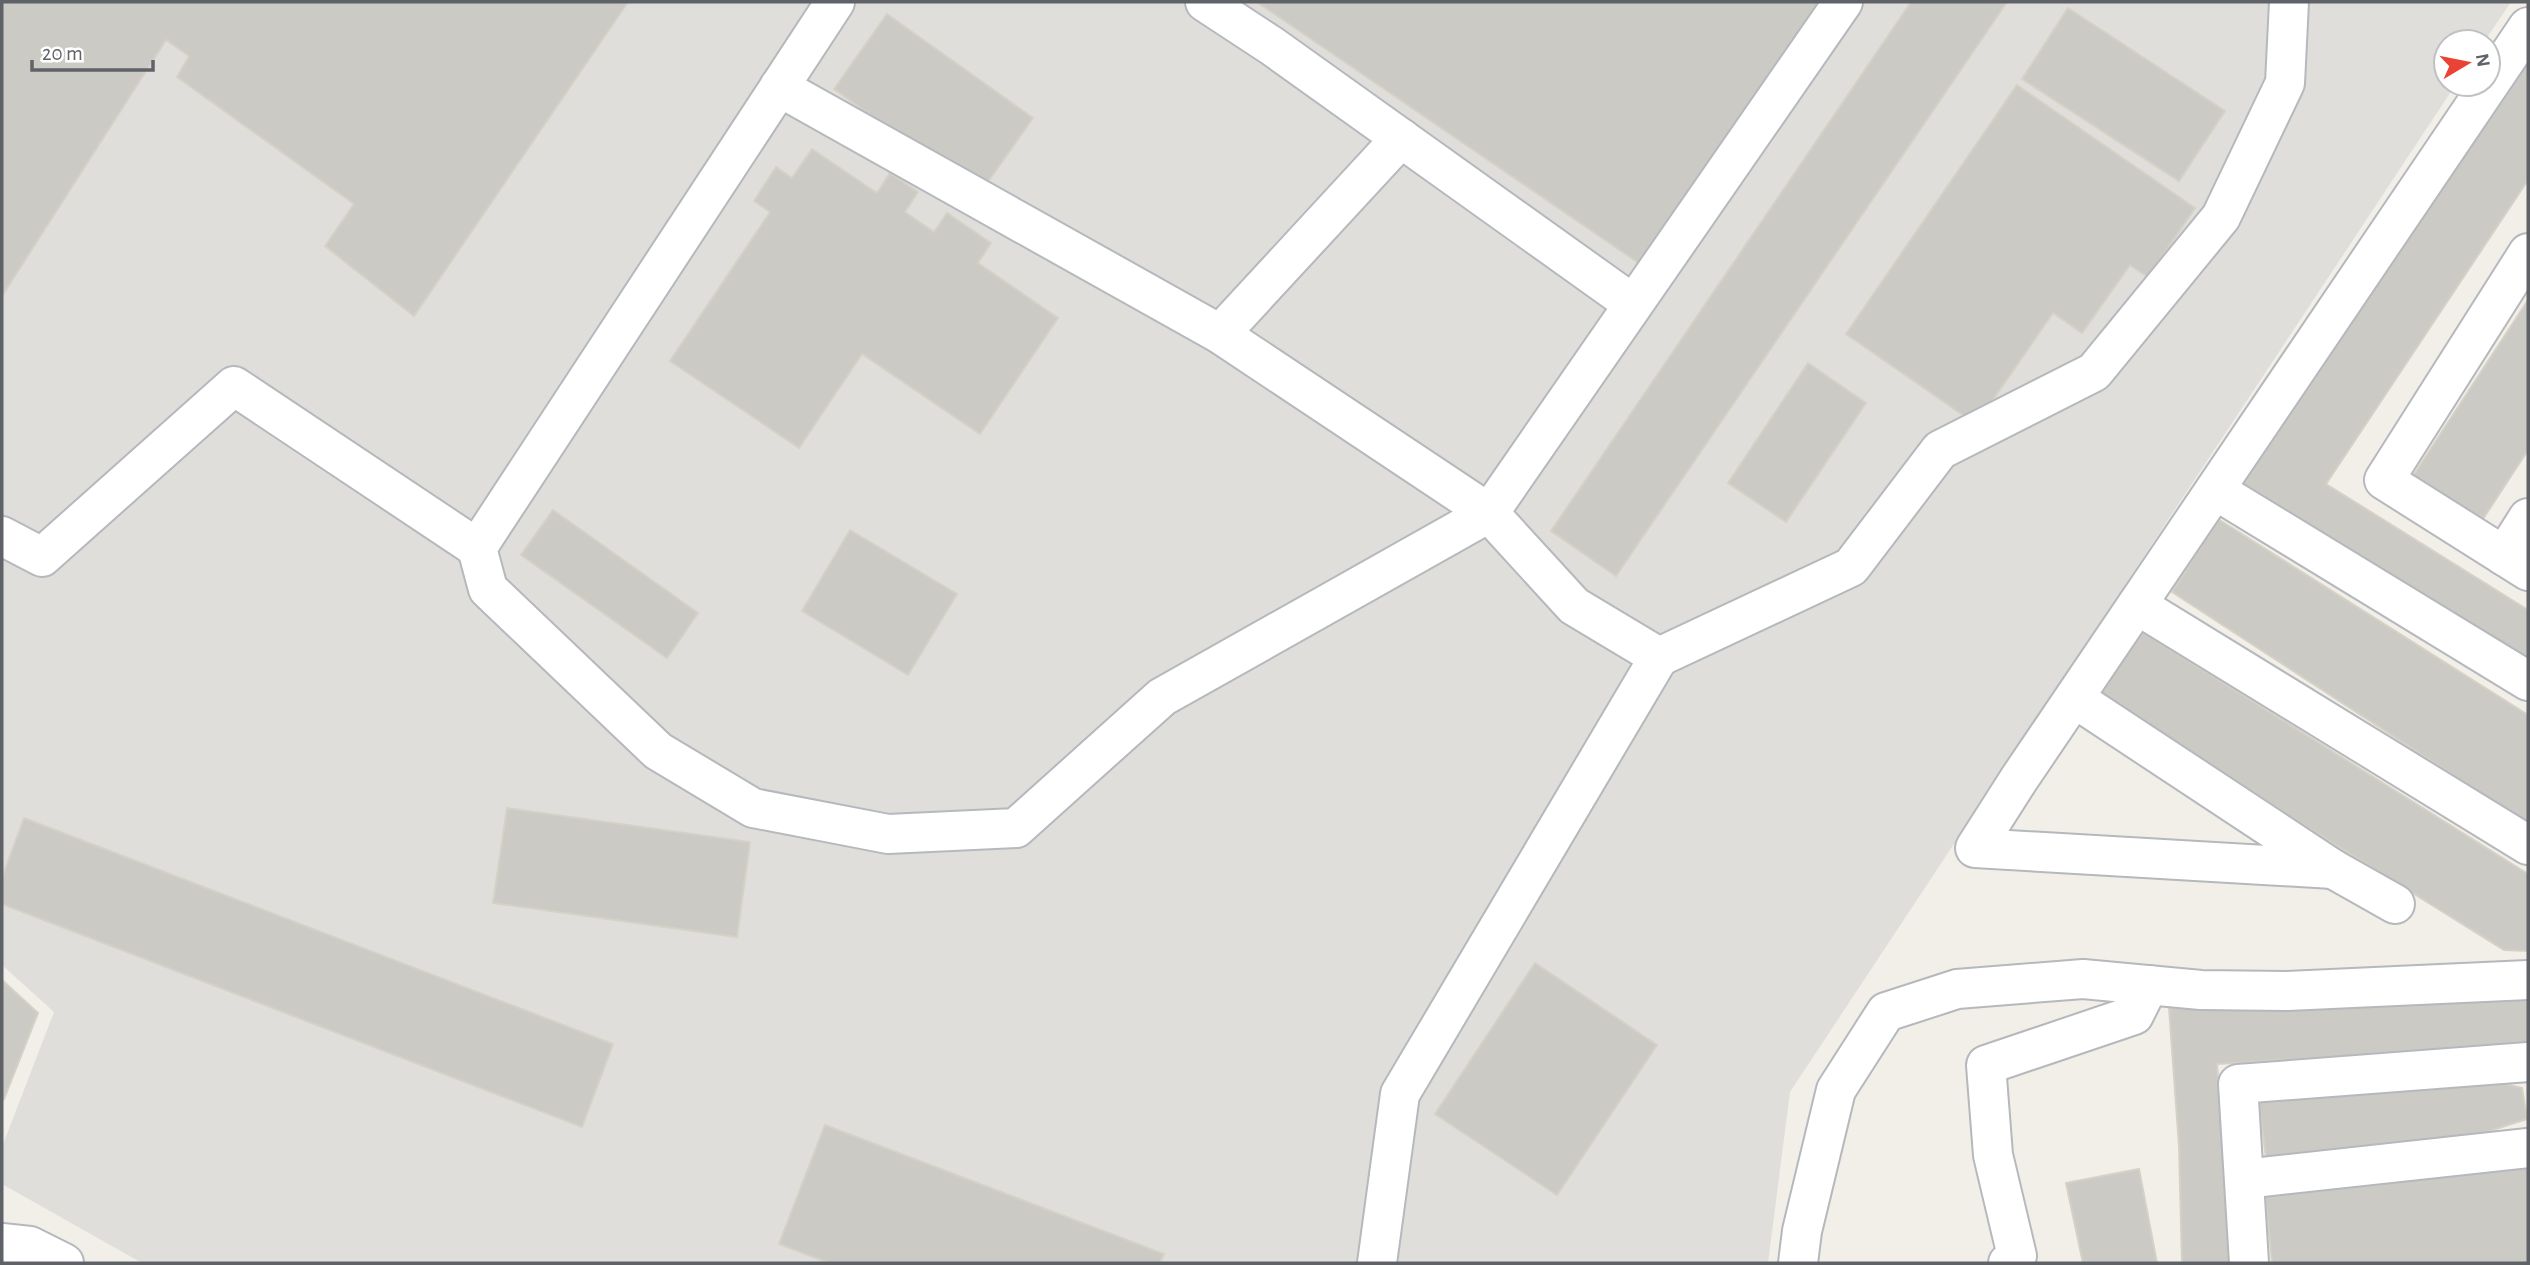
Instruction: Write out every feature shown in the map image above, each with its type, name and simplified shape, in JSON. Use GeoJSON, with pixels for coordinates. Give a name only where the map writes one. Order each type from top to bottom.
{"type":"FeatureCollection","features":[{"type":"Feature","properties":{"kind":"street"},"geometry":{"type":"LineString","coordinates":[[477,548],[835,2]]}},
{"type":"Feature","properties":{"kind":"street"},"geometry":{"type":"LineString","coordinates":[[1205,2],[1272,46],[1633,304]]}},
{"type":"Feature","properties":{"kind":"street"},"geometry":{"type":"LineString","coordinates":[[2,536],[42,557],[234,387],[477,548],[488,589],[658,751],[752,808],[888,834],[1016,828],[1161,696],[1489,513],[1843,2]]}},
{"type":"Feature","properties":{"kind":"street"},"geometry":{"type":"LineString","coordinates":[[1377,1263],[1400,1094],[1659,657],[1851,568],[1940,450],[2094,372],[2221,217],[2285,83],[2289,2]]}},
{"type":"Feature","properties":{"kind":"street"},"geometry":{"type":"LineString","coordinates":[[2333,869],[1975,848],[2528,27]]}},
{"type":"Feature","properties":{"kind":"street"},"geometry":{"type":"LineString","coordinates":[[779,87],[1220,334],[1489,513],[1574,606],[1659,657]]}},
{"type":"Feature","properties":{"kind":"street"},"geometry":{"type":"LineString","coordinates":[[1220,334],[1401,138]]}},
{"type":"Feature","properties":{"kind":"street"},"geometry":{"type":"LineString","coordinates":[[2528,253],[2384,480],[2516,563],[2528,518]]}},
{"type":"Feature","properties":{"kind":"street"},"geometry":{"type":"LineString","coordinates":[[2215,490],[2528,681]]}},
{"type":"Feature","properties":{"kind":"street"},"geometry":{"type":"LineString","coordinates":[[2137,605],[2528,845]]}},
{"type":"Feature","properties":{"kind":"street"},"geometry":{"type":"LineString","coordinates":[[2074,698],[2333,869],[2395,904]]}},
{"type":"Feature","properties":{"kind":"street"},"geometry":{"type":"LineString","coordinates":[[1798,1263],[1802,1231],[1836,1090],[1886,1012],[1957,989],[2083,979],[2201,990],[2287,991],[2528,980]]}},
{"type":"Feature","properties":{"kind":"street"},"geometry":{"type":"LineString","coordinates":[[2008,1263],[2017,1256],[1993,1155],[1986,1065],[2134,1015],[2149,985]]}},
{"type":"Feature","properties":{"kind":"street"},"geometry":{"type":"LineString","coordinates":[[2249,1263],[2238,1084],[2528,1062]]}},
{"type":"Feature","properties":{"kind":"street"},"geometry":{"type":"LineString","coordinates":[[2244,1179],[2528,1148]]}},
{"type":"Feature","properties":{"kind":"street"},"geometry":{"type":"LineString","coordinates":[[2,1243],[30,1246],[64,1263]]}},
{"type":"Feature","properties":{"kind":"shaded area"},"geometry":{"type":"Polygon","coordinates":[[[2,2],[2511,2],[2493,28],[2432,28],[2432,98],[2447,98],[1790,1092],[1768,1263],[142,1263],[2,1184],[2,1147],[54,1012],[2,965],[2,2]]]}},
{"type":"Feature","properties":{"kind":"building"},"geometry":{"type":"Polygon","coordinates":[[[2,2],[628,2],[414,316],[325,246],[354,204],[177,77],[189,56],[166,40],[2,296],[2,2]]]}},
{"type":"Feature","properties":{"kind":"building"},"geometry":{"type":"Polygon","coordinates":[[[1257,2],[1820,2],[1646,268],[1257,2]]]}},
{"type":"Feature","properties":{"kind":"building"},"geometry":{"type":"Polygon","coordinates":[[[1911,2],[2007,2],[1616,576],[1551,531],[1911,2]]]}},
{"type":"Feature","properties":{"kind":"building"},"geometry":{"type":"Polygon","coordinates":[[[2068,8],[2225,111],[2179,181],[2022,79],[2068,8]]]}},
{"type":"Feature","properties":{"kind":"building"},"geometry":{"type":"Polygon","coordinates":[[[887,14],[1033,118],[980,193],[834,89],[887,14]]]}},
{"type":"Feature","properties":{"kind":"building"},"geometry":{"type":"Polygon","coordinates":[[[2528,47],[2528,180],[2326,484],[2528,610],[2528,661],[2233,478],[2493,98],[2502,98],[2502,85],[2528,47]]]}},
{"type":"Feature","properties":{"kind":"building"},"geometry":{"type":"Polygon","coordinates":[[[2017,85],[2195,208],[2148,277],[2130,265],[2082,333],[2053,313],[1976,424],[1846,334],[2017,85]]]}},
{"type":"Feature","properties":{"kind":"building"},"geometry":{"type":"Polygon","coordinates":[[[812,149],[877,193],[890,173],[918,192],[905,212],[934,232],[947,213],[991,243],[978,263],[1058,318],[980,434],[862,354],[799,448],[670,361],[770,212],[754,201],[776,167],[792,178],[812,149]]]}},
{"type":"Feature","properties":{"kind":"building"},"geometry":{"type":"Polygon","coordinates":[[[2528,300],[2528,450],[2483,519],[2413,476],[2528,300]]]}},
{"type":"Feature","properties":{"kind":"building"},"geometry":{"type":"Polygon","coordinates":[[[1808,363],[1866,403],[1786,522],[1728,483],[1808,363]]]}},
{"type":"Feature","properties":{"kind":"building"},"geometry":{"type":"Polygon","coordinates":[[[553,510],[698,613],[667,658],[521,555],[553,510]]]}},
{"type":"Feature","properties":{"kind":"building"},"geometry":{"type":"Polygon","coordinates":[[[2218,519],[2528,715],[2528,824],[2172,592],[2218,519]]]}},
{"type":"Feature","properties":{"kind":"building"},"geometry":{"type":"Polygon","coordinates":[[[850,530],[957,594],[908,675],[802,611],[850,530]]]}},
{"type":"Feature","properties":{"kind":"building"},"geometry":{"type":"Polygon","coordinates":[[[2139,630],[2528,874],[2528,951],[2504,950],[2099,697],[2139,630]]]}},
{"type":"Feature","properties":{"kind":"building"},"geometry":{"type":"Polygon","coordinates":[[[507,808],[750,842],[737,937],[493,903],[507,808]]]}},
{"type":"Feature","properties":{"kind":"building"},"geometry":{"type":"Polygon","coordinates":[[[24,818],[613,1044],[582,1127],[2,904],[2,878],[24,818]]]}},
{"type":"Feature","properties":{"kind":"building"},"geometry":{"type":"Polygon","coordinates":[[[1535,963],[1657,1045],[1557,1195],[1435,1114],[1535,963]]]}},
{"type":"Feature","properties":{"kind":"building"},"geometry":{"type":"Polygon","coordinates":[[[2,980],[38,1013],[4,1099],[2,1097],[2,980]]]}},
{"type":"Feature","properties":{"kind":"building"},"geometry":{"type":"Polygon","coordinates":[[[2528,997],[2528,1045],[2217,1064],[2232,1263],[2182,1263],[2179,1146],[2169,1008],[2528,997]]]}},
{"type":"Feature","properties":{"kind":"building"},"geometry":{"type":"Polygon","coordinates":[[[2479,1077],[2522,1088],[2527,1119],[2480,1134],[2266,1159],[2259,1100],[2479,1077]]]}},
{"type":"Feature","properties":{"kind":"building"},"geometry":{"type":"Polygon","coordinates":[[[825,1125],[1164,1254],[1160,1263],[829,1263],[779,1244],[825,1125]]]}},
{"type":"Feature","properties":{"kind":"building"},"geometry":{"type":"Polygon","coordinates":[[[2528,1166],[2528,1263],[2272,1263],[2265,1192],[2528,1166]]]}},
{"type":"Feature","properties":{"kind":"building"},"geometry":{"type":"Polygon","coordinates":[[[2139,1169],[2157,1263],[2083,1263],[2066,1183],[2139,1169]]]}}]}
